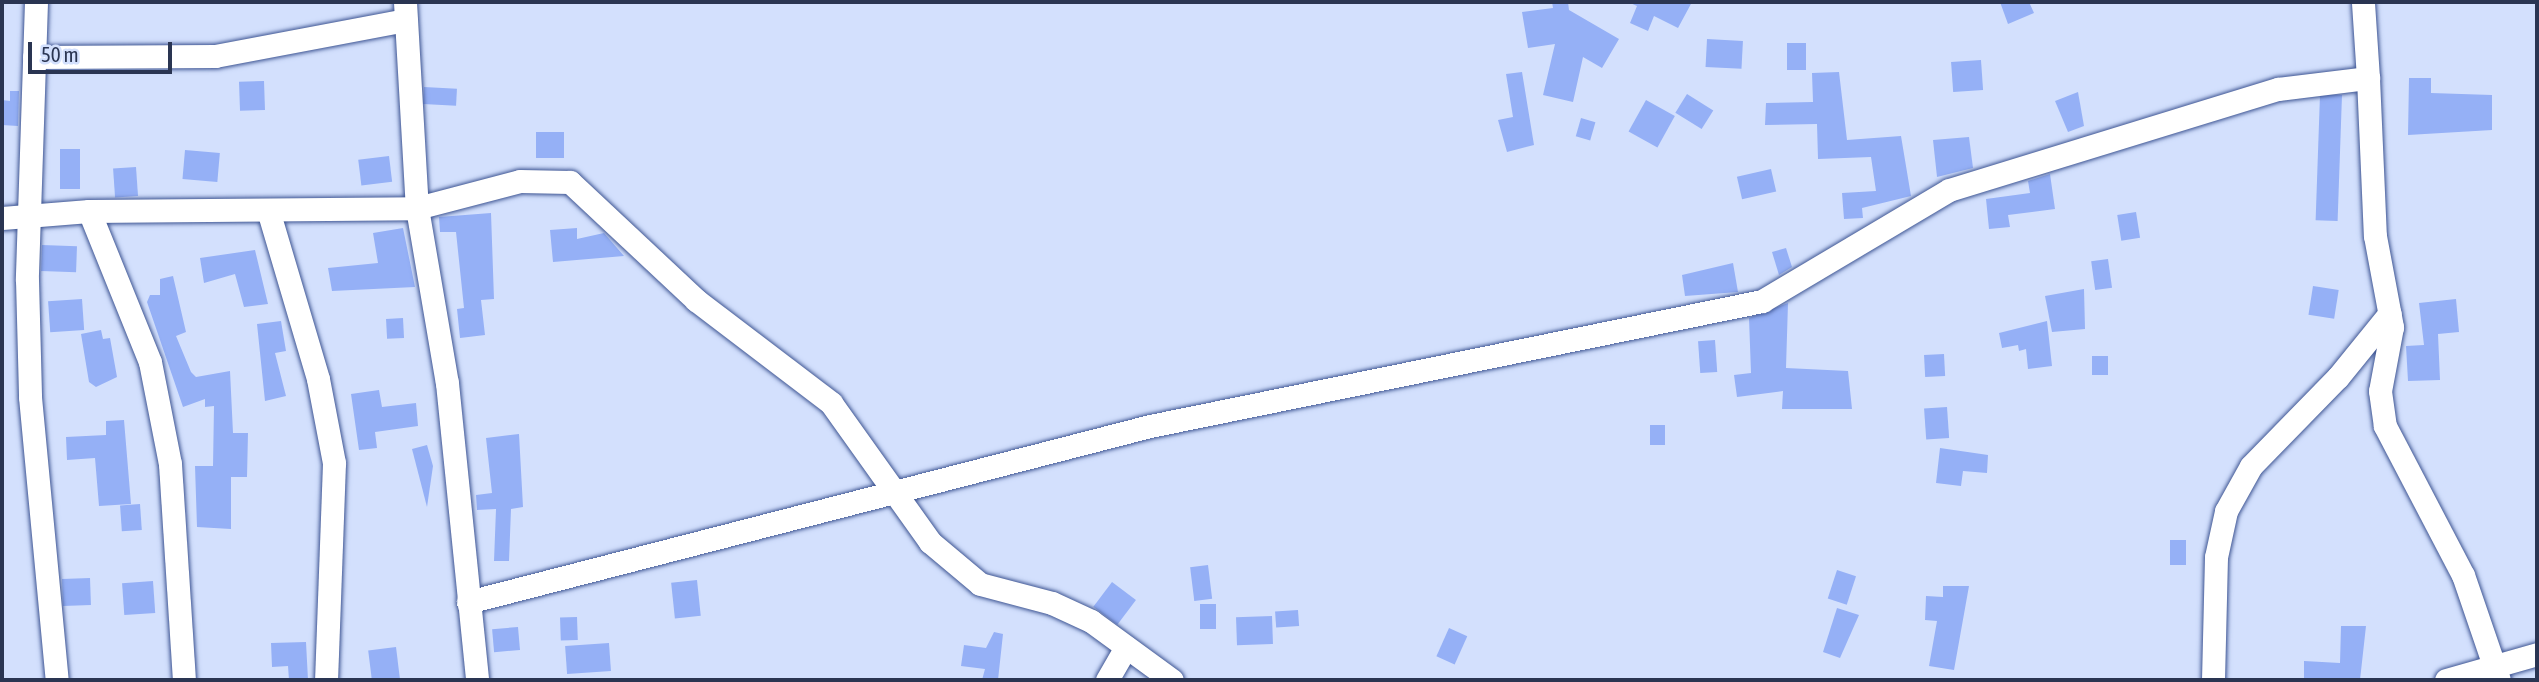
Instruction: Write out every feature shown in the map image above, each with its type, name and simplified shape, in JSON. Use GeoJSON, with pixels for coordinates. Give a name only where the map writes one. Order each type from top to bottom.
{"type":"FeatureCollection","features":[{"type":"Feature","properties":{"kind":"street"},"geometry":{"type":"LineString","coordinates":[[36,2],[27,216],[30,397],[57,680]]}},
{"type":"Feature","properties":{"kind":"street"},"geometry":{"type":"LineString","coordinates":[[2363,2],[2375,236],[2392,327],[2379,391],[2385,426],[2463,575],[2496,673]]}},
{"type":"Feature","properties":{"kind":"street"},"geometry":{"type":"LineString","coordinates":[[34,57],[215,56],[406,11],[416,208],[447,383],[477,680]]}},
{"type":"Feature","properties":{"kind":"street"},"geometry":{"type":"LineString","coordinates":[[468,602],[897,494],[1150,426],[1762,301],[1949,190],[2278,89],[2368,78]]}},
{"type":"Feature","properties":{"kind":"street"},"geometry":{"type":"LineString","coordinates":[[2,218],[89,211],[416,208],[520,181],[570,182],[696,300],[831,403],[930,542],[980,584],[1052,603],[1091,621],[1172,680]]}},
{"type":"Feature","properties":{"kind":"street"},"geometry":{"type":"LineString","coordinates":[[268,210],[318,379],[334,463],[326,680]]}},
{"type":"Feature","properties":{"kind":"street"},"geometry":{"type":"LineString","coordinates":[[89,211],[150,362],[170,464],[184,680]]}},
{"type":"Feature","properties":{"kind":"street"},"geometry":{"type":"LineString","coordinates":[[2213,680],[2216,557],[2226,511],[2251,466],[2338,377],[2390,313]]}},
{"type":"Feature","properties":{"kind":"street"},"geometry":{"type":"LineString","coordinates":[[1107,680],[1126,648]]}},
{"type":"Feature","properties":{"kind":"street"},"geometry":{"type":"LineString","coordinates":[[2446,680],[2496,673],[2537,654]]}},
{"type":"Feature","properties":{"kind":"building"},"geometry":{"type":"Polygon","coordinates":[[[1552,2],[1568,2],[1569,10],[1619,39],[1602,68],[1583,57],[1573,102],[1543,95],[1555,44],[1528,48],[1522,12],[1553,8],[1552,2]]]}},
{"type":"Feature","properties":{"kind":"building"},"geometry":{"type":"Polygon","coordinates":[[[1628,2],[1692,2],[1678,28],[1654,16],[1648,31],[1630,23],[1637,6],[1628,2]]]}},
{"type":"Feature","properties":{"kind":"building"},"geometry":{"type":"Polygon","coordinates":[[[2000,2],[2029,2],[2034,13],[2008,24],[2000,2]]]}},
{"type":"Feature","properties":{"kind":"building"},"geometry":{"type":"Polygon","coordinates":[[[1707,39],[1743,41],[1741,69],[1706,67],[1707,39]]]}},
{"type":"Feature","properties":{"kind":"building"},"geometry":{"type":"Polygon","coordinates":[[[1787,43],[1806,43],[1806,70],[1787,70],[1787,43]]]}},
{"type":"Feature","properties":{"kind":"building"},"geometry":{"type":"Polygon","coordinates":[[[1981,60],[1983,90],[1953,92],[1951,62],[1981,60]]]}},
{"type":"Feature","properties":{"kind":"building"},"geometry":{"type":"Polygon","coordinates":[[[1522,72],[1534,145],[1507,152],[1498,120],[1513,117],[1506,74],[1522,72]]]}},
{"type":"Feature","properties":{"kind":"building"},"geometry":{"type":"Polygon","coordinates":[[[1839,72],[1847,140],[1901,136],[1911,196],[1862,208],[1863,218],[1844,219],[1842,193],[1876,191],[1871,157],[1818,159],[1817,124],[1765,125],[1766,103],[1813,102],[1812,73],[1839,72]]]}},
{"type":"Feature","properties":{"kind":"building"},"geometry":{"type":"Polygon","coordinates":[[[2409,78],[2431,78],[2431,93],[2492,95],[2492,130],[2408,135],[2409,78]]]}},
{"type":"Feature","properties":{"kind":"building"},"geometry":{"type":"Polygon","coordinates":[[[264,81],[265,110],[240,111],[239,82],[264,81]]]}},
{"type":"Feature","properties":{"kind":"building"},"geometry":{"type":"Polygon","coordinates":[[[424,87],[457,89],[456,106],[423,104],[424,87]]]}},
{"type":"Feature","properties":{"kind":"building"},"geometry":{"type":"Polygon","coordinates":[[[10,91],[19,91],[18,126],[2,125],[2,100],[10,101],[10,91]]]}},
{"type":"Feature","properties":{"kind":"building"},"geometry":{"type":"Polygon","coordinates":[[[2078,92],[2084,126],[2068,132],[2055,101],[2078,92]]]}},
{"type":"Feature","properties":{"kind":"building"},"geometry":{"type":"Polygon","coordinates":[[[1687,94],[1713,110],[1702,129],[1675,113],[1687,94]]]}},
{"type":"Feature","properties":{"kind":"building"},"geometry":{"type":"Polygon","coordinates":[[[2320,94],[2342,95],[2338,221],[2316,220],[2320,94]]]}},
{"type":"Feature","properties":{"kind":"building"},"geometry":{"type":"Polygon","coordinates":[[[1646,100],[1675,116],[1657,147],[1629,131],[1646,100]]]}},
{"type":"Feature","properties":{"kind":"building"},"geometry":{"type":"Polygon","coordinates":[[[1581,118],[1595,122],[1590,140],[1576,136],[1581,118]]]}},
{"type":"Feature","properties":{"kind":"building"},"geometry":{"type":"Polygon","coordinates":[[[536,132],[564,132],[564,158],[536,158],[536,132]]]}},
{"type":"Feature","properties":{"kind":"building"},"geometry":{"type":"Polygon","coordinates":[[[1969,137],[1973,168],[1937,177],[1933,140],[1969,137]]]}},
{"type":"Feature","properties":{"kind":"building"},"geometry":{"type":"Polygon","coordinates":[[[60,149],[80,149],[80,189],[60,189],[60,149]]]}},
{"type":"Feature","properties":{"kind":"building"},"geometry":{"type":"Polygon","coordinates":[[[185,150],[220,153],[217,182],[182,179],[185,150]]]}},
{"type":"Feature","properties":{"kind":"building"},"geometry":{"type":"Polygon","coordinates":[[[389,156],[392,182],[361,186],[358,160],[389,156]]]}},
{"type":"Feature","properties":{"kind":"building"},"geometry":{"type":"Polygon","coordinates":[[[136,167],[138,196],[115,198],[113,169],[136,167]]]}},
{"type":"Feature","properties":{"kind":"building"},"geometry":{"type":"Polygon","coordinates":[[[1771,169],[1776,191],[1742,199],[1737,177],[1771,169]]]}},
{"type":"Feature","properties":{"kind":"building"},"geometry":{"type":"Polygon","coordinates":[[[2050,174],[2055,209],[2008,215],[2010,227],[1989,229],[1986,199],[2030,193],[2028,181],[2050,174]]]}},
{"type":"Feature","properties":{"kind":"building"},"geometry":{"type":"Polygon","coordinates":[[[2136,212],[2140,238],[2121,241],[2117,215],[2136,212]]]}},
{"type":"Feature","properties":{"kind":"building"},"geometry":{"type":"Polygon","coordinates":[[[491,213],[494,299],[481,300],[485,335],[460,338],[457,309],[464,308],[456,232],[440,232],[439,217],[491,213]]]}},
{"type":"Feature","properties":{"kind":"building"},"geometry":{"type":"Polygon","coordinates":[[[403,228],[415,287],[332,291],[328,268],[378,263],[373,233],[403,228]]]}},
{"type":"Feature","properties":{"kind":"building"},"geometry":{"type":"Polygon","coordinates":[[[577,228],[577,239],[604,233],[624,256],[553,262],[550,230],[577,228]]]}},
{"type":"Feature","properties":{"kind":"building"},"geometry":{"type":"Polygon","coordinates":[[[42,245],[77,246],[76,272],[41,271],[42,245]]]}},
{"type":"Feature","properties":{"kind":"building"},"geometry":{"type":"Polygon","coordinates":[[[1786,248],[1792,267],[1779,275],[1772,252],[1786,248]]]}},
{"type":"Feature","properties":{"kind":"building"},"geometry":{"type":"Polygon","coordinates":[[[255,250],[268,304],[244,307],[235,274],[204,283],[200,258],[255,250]]]}},
{"type":"Feature","properties":{"kind":"building"},"geometry":{"type":"Polygon","coordinates":[[[2108,259],[2112,288],[2095,290],[2091,261],[2108,259]]]}},
{"type":"Feature","properties":{"kind":"building"},"geometry":{"type":"Polygon","coordinates":[[[1733,263],[1738,292],[1685,296],[1682,275],[1733,263]]]}},
{"type":"Feature","properties":{"kind":"building"},"geometry":{"type":"Polygon","coordinates":[[[173,276],[186,332],[176,336],[191,372],[196,377],[230,371],[233,433],[248,433],[247,477],[231,477],[231,529],[197,527],[195,466],[213,466],[214,406],[205,407],[205,399],[183,407],[147,302],[150,295],[160,295],[160,279],[173,276]]]}},
{"type":"Feature","properties":{"kind":"building"},"geometry":{"type":"Polygon","coordinates":[[[2313,286],[2339,290],[2334,319],[2308,315],[2313,286]]]}},
{"type":"Feature","properties":{"kind":"building"},"geometry":{"type":"Polygon","coordinates":[[[2084,289],[2085,329],[2052,332],[2045,296],[2084,289]]]}},
{"type":"Feature","properties":{"kind":"building"},"geometry":{"type":"Polygon","coordinates":[[[82,299],[84,330],[50,332],[48,301],[82,299]]]}},
{"type":"Feature","properties":{"kind":"building"},"geometry":{"type":"Polygon","coordinates":[[[2456,299],[2459,332],[2438,334],[2440,380],[2408,381],[2406,346],[2424,345],[2419,303],[2456,299]]]}},
{"type":"Feature","properties":{"kind":"building"},"geometry":{"type":"Polygon","coordinates":[[[1788,303],[1786,368],[1848,371],[1852,409],[1782,409],[1783,391],[1737,397],[1734,375],[1751,373],[1749,318],[1788,303]]]}},
{"type":"Feature","properties":{"kind":"building"},"geometry":{"type":"Polygon","coordinates":[[[403,318],[404,338],[387,339],[386,319],[403,318]]]}},
{"type":"Feature","properties":{"kind":"building"},"geometry":{"type":"Polygon","coordinates":[[[281,321],[286,351],[275,353],[286,396],[265,401],[257,324],[281,321]]]}},
{"type":"Feature","properties":{"kind":"building"},"geometry":{"type":"Polygon","coordinates":[[[2047,321],[2052,366],[2028,369],[2026,349],[2019,351],[2018,345],[2002,348],[1999,333],[2047,321]]]}},
{"type":"Feature","properties":{"kind":"building"},"geometry":{"type":"Polygon","coordinates":[[[101,330],[103,339],[110,338],[117,377],[96,387],[89,382],[81,334],[101,330]]]}},
{"type":"Feature","properties":{"kind":"building"},"geometry":{"type":"Polygon","coordinates":[[[1715,340],[1717,372],[1700,373],[1698,341],[1715,340]]]}},
{"type":"Feature","properties":{"kind":"building"},"geometry":{"type":"Polygon","coordinates":[[[1944,354],[1945,376],[1925,377],[1924,355],[1944,354]]]}},
{"type":"Feature","properties":{"kind":"building"},"geometry":{"type":"Polygon","coordinates":[[[2092,356],[2108,356],[2108,375],[2092,375],[2092,356]]]}},
{"type":"Feature","properties":{"kind":"building"},"geometry":{"type":"Polygon","coordinates":[[[379,390],[382,407],[416,403],[418,426],[375,432],[377,448],[359,450],[351,394],[379,390]]]}},
{"type":"Feature","properties":{"kind":"building"},"geometry":{"type":"Polygon","coordinates":[[[1947,407],[1949,438],[1926,440],[1924,409],[1947,407]]]}},
{"type":"Feature","properties":{"kind":"building"},"geometry":{"type":"Polygon","coordinates":[[[124,420],[131,504],[99,506],[95,458],[67,460],[66,437],[106,435],[106,421],[124,420]]]}},
{"type":"Feature","properties":{"kind":"building"},"geometry":{"type":"Polygon","coordinates":[[[1650,425],[1665,425],[1665,445],[1650,445],[1650,425]]]}},
{"type":"Feature","properties":{"kind":"building"},"geometry":{"type":"Polygon","coordinates":[[[519,434],[523,507],[511,509],[509,561],[494,561],[496,509],[477,510],[476,495],[492,493],[486,438],[519,434]]]}},
{"type":"Feature","properties":{"kind":"building"},"geometry":{"type":"Polygon","coordinates":[[[427,445],[433,466],[427,507],[412,449],[427,445]]]}},
{"type":"Feature","properties":{"kind":"building"},"geometry":{"type":"Polygon","coordinates":[[[1940,448],[1988,455],[1987,473],[1963,471],[1961,486],[1936,483],[1940,448]]]}},
{"type":"Feature","properties":{"kind":"building"},"geometry":{"type":"Polygon","coordinates":[[[140,504],[142,530],[122,531],[120,505],[140,504]]]}},
{"type":"Feature","properties":{"kind":"building"},"geometry":{"type":"Polygon","coordinates":[[[2170,540],[2186,540],[2186,565],[2170,565],[2170,540]]]}},
{"type":"Feature","properties":{"kind":"building"},"geometry":{"type":"Polygon","coordinates":[[[1208,565],[1212,599],[1194,601],[1190,567],[1208,565]]]}},
{"type":"Feature","properties":{"kind":"building"},"geometry":{"type":"Polygon","coordinates":[[[1837,570],[1856,576],[1847,605],[1828,599],[1837,570]]]}},
{"type":"Feature","properties":{"kind":"building"},"geometry":{"type":"Polygon","coordinates":[[[90,578],[91,605],[63,606],[62,579],[90,578]]]}},
{"type":"Feature","properties":{"kind":"building"},"geometry":{"type":"Polygon","coordinates":[[[697,580],[701,616],[675,619],[671,583],[697,580]]]}},
{"type":"Feature","properties":{"kind":"building"},"geometry":{"type":"Polygon","coordinates":[[[153,581],[155,613],[124,615],[122,583],[153,581]]]}},
{"type":"Feature","properties":{"kind":"building"},"geometry":{"type":"Polygon","coordinates":[[[1112,582],[1136,600],[1117,625],[1093,607],[1112,582]]]}},
{"type":"Feature","properties":{"kind":"building"},"geometry":{"type":"Polygon","coordinates":[[[1943,586],[1969,586],[1954,670],[1929,666],[1937,621],[1925,620],[1926,596],[1943,597],[1943,586]]]}},
{"type":"Feature","properties":{"kind":"building"},"geometry":{"type":"Polygon","coordinates":[[[1200,604],[1216,604],[1216,629],[1200,629],[1200,604]]]}},
{"type":"Feature","properties":{"kind":"building"},"geometry":{"type":"Polygon","coordinates":[[[1837,608],[1859,615],[1840,658],[1823,652],[1837,608]]]}},
{"type":"Feature","properties":{"kind":"building"},"geometry":{"type":"Polygon","coordinates":[[[1298,610],[1299,626],[1276,628],[1275,612],[1298,610]]]}},
{"type":"Feature","properties":{"kind":"building"},"geometry":{"type":"Polygon","coordinates":[[[1272,616],[1273,644],[1237,645],[1236,617],[1272,616]]]}},
{"type":"Feature","properties":{"kind":"building"},"geometry":{"type":"Polygon","coordinates":[[[577,617],[578,640],[561,641],[560,618],[577,617]]]}},
{"type":"Feature","properties":{"kind":"building"},"geometry":{"type":"Polygon","coordinates":[[[2341,626],[2366,626],[2360,680],[2304,680],[2304,661],[2340,663],[2341,626]]]}},
{"type":"Feature","properties":{"kind":"building"},"geometry":{"type":"Polygon","coordinates":[[[518,627],[520,650],[494,652],[492,629],[518,627]]]}},
{"type":"Feature","properties":{"kind":"building"},"geometry":{"type":"Polygon","coordinates":[[[1449,628],[1467,636],[1455,664],[1436,656],[1449,628]]]}},
{"type":"Feature","properties":{"kind":"building"},"geometry":{"type":"Polygon","coordinates":[[[994,632],[1003,634],[998,680],[982,680],[985,669],[961,666],[964,645],[986,648],[994,632]]]}},
{"type":"Feature","properties":{"kind":"building"},"geometry":{"type":"Polygon","coordinates":[[[306,642],[308,680],[289,680],[288,666],[272,667],[271,643],[306,642]]]}},
{"type":"Feature","properties":{"kind":"building"},"geometry":{"type":"Polygon","coordinates":[[[609,643],[611,671],[567,674],[565,646],[609,643]]]}},
{"type":"Feature","properties":{"kind":"building"},"geometry":{"type":"Polygon","coordinates":[[[396,647],[400,680],[372,680],[368,650],[396,647]]]}}]}
